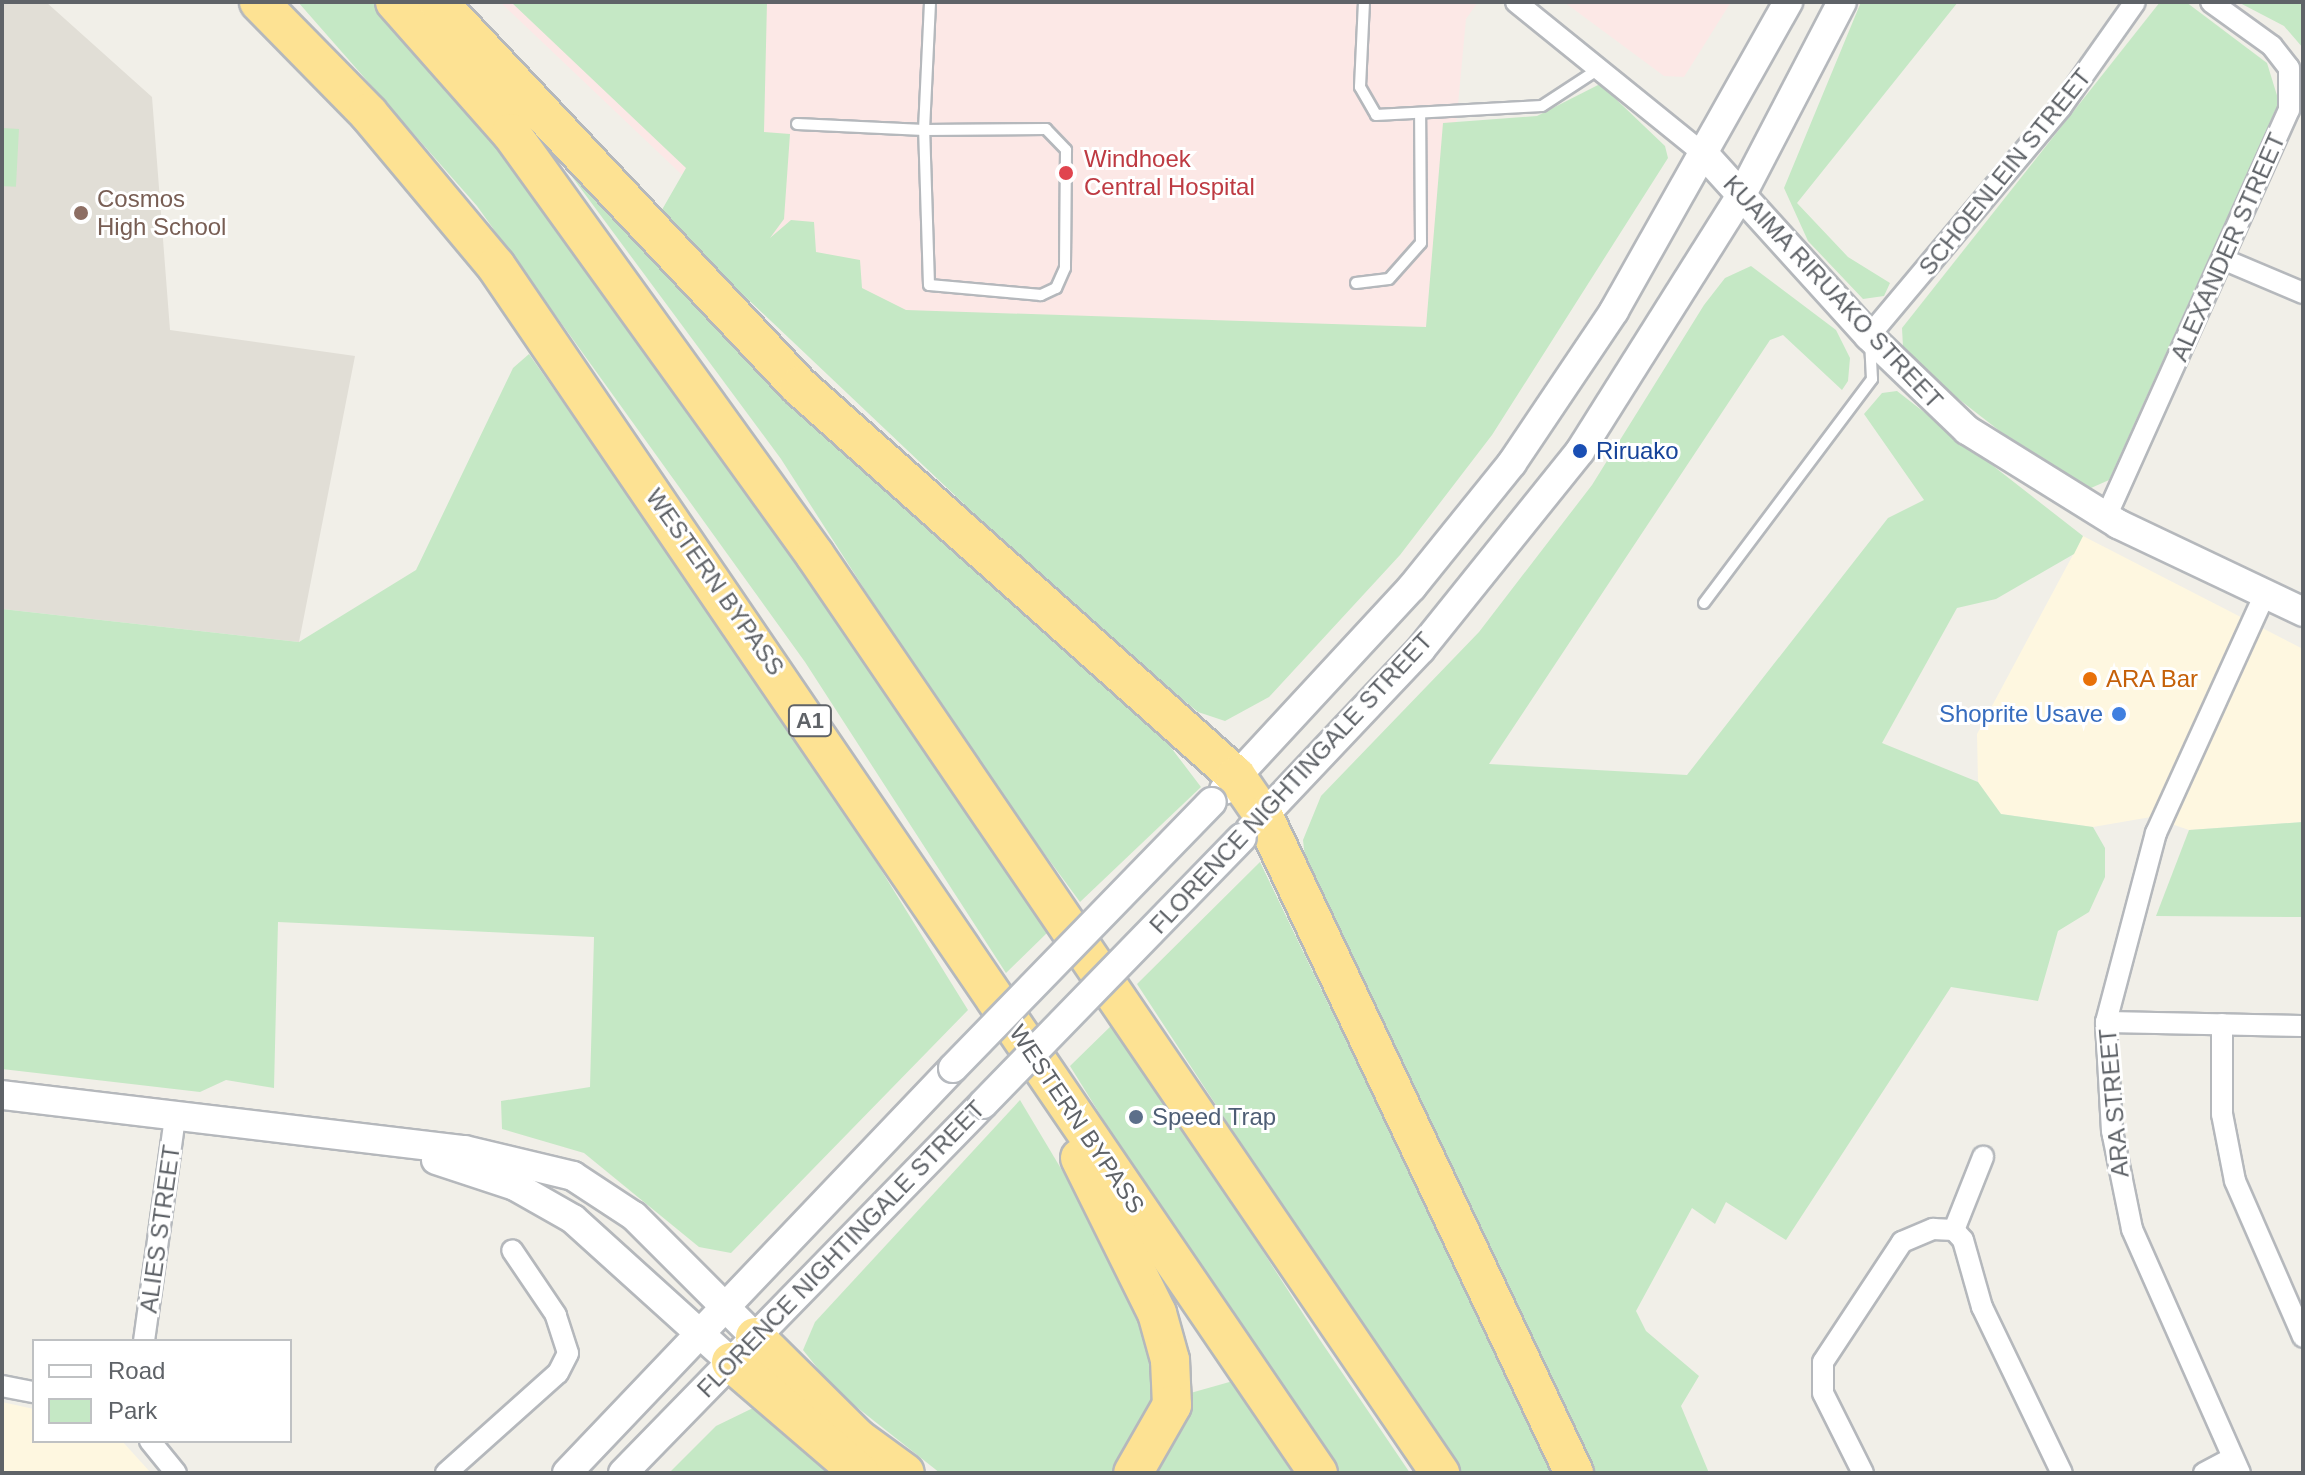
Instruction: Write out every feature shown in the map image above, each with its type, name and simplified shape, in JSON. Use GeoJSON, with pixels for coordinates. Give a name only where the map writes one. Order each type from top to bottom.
{"type":"FeatureCollection","features":[{"type":"Feature","properties":{"kind":"highway","name":"WESTERN BYPASS"},"geometry":{"type":"LineString","coordinates":[[259,2],[368,113],[496,266],[1318,1473]]}},
{"type":"Feature","properties":{"kind":"highway"},"geometry":{"type":"LineString","coordinates":[[395,2],[511,133],[815,555],[1440,1473]]}},
{"type":"Feature","properties":{"kind":"highway"},"geometry":{"type":"LineString","coordinates":[[438,2],[799,386],[1224,789],[1253,827],[1574,1473]]}},
{"type":"Feature","properties":{"kind":"highway"},"geometry":{"type":"LineString","coordinates":[[1017,1031],[1157,1313],[1170,1360],[1172,1405],[1133,1473]]}},
{"type":"Feature","properties":{"kind":"highway"},"geometry":{"type":"LineString","coordinates":[[743,1349],[860,1473]]}},
{"type":"Feature","properties":{"kind":"highway"},"geometry":{"type":"LineString","coordinates":[[743,1349],[905,1473]]}},
{"type":"Feature","properties":{"kind":"main road","name":"FLORENCE NIGHTINGALE STREET"},"geometry":{"type":"LineString","coordinates":[[567,1473],[725,1304],[1224,789],[1412,587],[1512,463],[1614,311],[1788,2]]}},
{"type":"Feature","properties":{"kind":"main road","name":"FLORENCE NIGHTINGALE STREET"},"geometry":{"type":"LineString","coordinates":[[623,1473],[1253,827],[1421,649],[1530,516],[1631,376],[1742,194],[1842,2]]}},
{"type":"Feature","properties":{"kind":"main road","name":"KUAIMA RIRUAKO STREET"},"geometry":{"type":"LineString","coordinates":[[1704,154],[1869,336],[1967,430],[2106,517],[2264,596],[2303,612]]}},
{"type":"Feature","properties":{"kind":"main road"},"geometry":{"type":"LineString","coordinates":[[2,1095],[390,1145],[465,1150],[573,1176],[634,1216],[725,1304],[743,1349]]}},
{"type":"Feature","properties":{"kind":"main road"},"geometry":{"type":"LineString","coordinates":[[390,1145],[537,1196],[614,1250],[698,1333],[743,1349]]}},
{"type":"Feature","properties":{"kind":"street","name":"KUAIMA RIRUAKO STREET"},"geometry":{"type":"LineString","coordinates":[[1516,2],[1704,154]]}},
{"type":"Feature","properties":{"kind":"street","name":"SCHOENLEIN STREET"},"geometry":{"type":"LineString","coordinates":[[1869,336],[2061,107],[2135,2]]}},
{"type":"Feature","properties":{"kind":"street","name":"ALEXANDER STREET"},"geometry":{"type":"LineString","coordinates":[[2106,517],[2225,260],[2293,87],[2272,46],[2211,2]]}},
{"type":"Feature","properties":{"kind":"street"},"geometry":{"type":"LineString","coordinates":[[2225,260],[2303,293]]}},
{"type":"Feature","properties":{"kind":"street","name":"ARA STREET"},"geometry":{"type":"LineString","coordinates":[[2236,1466],[2132,1229],[2112,1131],[2106,1022],[2156,833],[2264,596]]}},
{"type":"Feature","properties":{"kind":"street"},"geometry":{"type":"LineString","coordinates":[[2106,1022],[2303,1026]]}},
{"type":"Feature","properties":{"kind":"street"},"geometry":{"type":"LineString","coordinates":[[2222,1024],[2222,1114],[2235,1181],[2303,1337]]}},
{"type":"Feature","properties":{"kind":"street","name":"ALIES STREET"},"geometry":{"type":"LineString","coordinates":[[144,1339],[175,1117]]}},
{"type":"Feature","properties":{"kind":"street"},"geometry":{"type":"LineString","coordinates":[[1983,1157],[1954,1230],[1986,1315],[2062,1473]]}},
{"type":"Feature","properties":{"kind":"street"},"geometry":{"type":"LineString","coordinates":[[1863,1473],[1823,1393],[1823,1362],[1902,1242],[1916,1232],[1954,1230]]}},
{"type":"Feature","properties":{"kind":"street"},"geometry":{"type":"LineString","coordinates":[[446,1473],[558,1373],[568,1353],[556,1315],[512,1250]]}},
{"type":"Feature","properties":{"kind":"street"},"geometry":{"type":"LineString","coordinates":[[2,1386],[32,1392]]}},
{"type":"Feature","properties":{"kind":"street"},"geometry":{"type":"LineString","coordinates":[[152,1443],[176,1473]]}},
{"type":"Feature","properties":{"kind":"street"},"geometry":{"type":"LineString","coordinates":[[2204,1473],[2236,1466]]}},
{"type":"Feature","properties":{"kind":"lane"},"geometry":{"type":"LineString","coordinates":[[797,124],[924,130],[1046,129],[1061,139],[1065,268],[1056,288],[1041,295],[929,285],[924,130],[930,2]]}},
{"type":"Feature","properties":{"kind":"lane"},"geometry":{"type":"LineString","coordinates":[[1364,2],[1363,101],[1376,115],[1542,106],[1600,68]]}},
{"type":"Feature","properties":{"kind":"lane"},"geometry":{"type":"LineString","coordinates":[[1356,283],[1389,279],[1421,243],[1420,114]]}},
{"type":"Feature","properties":{"kind":"lane"},"geometry":{"type":"LineString","coordinates":[[1704,603],[1872,379],[1869,336]]}},
{"type":"Feature","properties":{"kind":"shaded area","name":"Cosmos High School"},"geometry":{"type":"Polygon","coordinates":[[[2,2],[46,2],[152,97],[170,330],[355,356],[299,642],[2,609],[2,2]]]}},
{"type":"Feature","properties":{"kind":"shaded area","name":"Windhoek Central Hospital"},"geometry":{"type":"Polygon","coordinates":[[[500,2],[1478,2],[1466,19],[1436,339],[981,459],[500,2]]]}},
{"type":"Feature","properties":{"kind":"shaded area"},"geometry":{"type":"Polygon","coordinates":[[[1564,2],[1731,2],[1684,77],[1664,76],[1564,2]]]}},
{"type":"Feature","properties":{"kind":"shaded area"},"geometry":{"type":"Polygon","coordinates":[[[2083,536],[2303,649],[2303,822],[2189,830],[2151,817],[2093,827],[2001,814],[1978,782],[1977,734],[2083,536]]]}},
{"type":"Feature","properties":{"kind":"shaded area"},"geometry":{"type":"Polygon","coordinates":[[[2,1402],[32,1409],[32,1443],[124,1443],[151,1473],[2,1473],[2,1402]]]}},
{"type":"Feature","properties":{"kind":"green space"},"geometry":{"type":"Polygon","coordinates":[[[298,2],[379,2],[537,184],[1048,932],[1006,973],[805,662],[477,206],[298,2]]]}},
{"type":"Feature","properties":{"kind":"green space"},"geometry":{"type":"Polygon","coordinates":[[[511,2],[767,2],[764,132],[790,134],[784,219],[770,238],[791,220],[814,222],[816,252],[860,260],[862,288],[906,310],[1426,327],[1443,123],[1537,116],[1600,84],[1665,146],[1668,158],[1492,435],[1400,555],[1269,697],[1225,721],[1198,712],[1096,629],[659,215],[686,168],[511,2]]]}},
{"type":"Feature","properties":{"kind":"green space"},"geometry":{"type":"Polygon","coordinates":[[[1861,2],[1958,2],[1797,203],[1848,257],[1890,283],[1884,296],[1863,299],[1808,241],[1784,188],[1861,2]]]}},
{"type":"Feature","properties":{"kind":"green space"},"geometry":{"type":"Polygon","coordinates":[[[2160,2],[2186,2],[2267,63],[2279,102],[2109,480],[2091,488],[2019,446],[1956,397],[1903,347],[1902,328],[2160,2]]]}},
{"type":"Feature","properties":{"kind":"green space"},"geometry":{"type":"Polygon","coordinates":[[[2238,2],[2303,2],[2303,48],[2284,26],[2238,2]]]}},
{"type":"Feature","properties":{"kind":"green space"},"geometry":{"type":"Polygon","coordinates":[[[2,128],[19,129],[16,187],[2,186],[2,128]]]}},
{"type":"Feature","properties":{"kind":"green space"},"geometry":{"type":"Polygon","coordinates":[[[553,151],[902,503],[1150,720],[1201,787],[1080,902],[963,743],[781,459],[553,151]]]}},
{"type":"Feature","properties":{"kind":"green space"},"geometry":{"type":"Polygon","coordinates":[[[1751,266],[1836,330],[1850,358],[1848,381],[1842,390],[1783,335],[1770,340],[1489,764],[1687,775],[1888,518],[1924,500],[1864,414],[1882,393],[1897,391],[2083,536],[2074,554],[1996,599],[1957,608],[1882,743],[1978,782],[2001,814],[2093,827],[2105,848],[2105,877],[2089,912],[2058,931],[2038,1001],[1951,987],[1786,1240],[1726,1202],[1715,1224],[1692,1208],[1636,1311],[1646,1331],[1699,1376],[1681,1406],[1709,1473],[1590,1473],[1307,876],[1303,840],[1321,796],[1479,632],[1592,485],[1704,305],[1725,278],[1751,266]]]}},
{"type":"Feature","properties":{"kind":"green space"},"geometry":{"type":"Polygon","coordinates":[[[529,354],[806,749],[968,1010],[731,1253],[699,1247],[584,1153],[502,1129],[501,1101],[590,1087],[594,937],[278,922],[274,1088],[226,1080],[200,1092],[2,1069],[2,609],[299,642],[416,570],[513,368],[529,354]]]}},
{"type":"Feature","properties":{"kind":"green space"},"geometry":{"type":"Polygon","coordinates":[[[2303,822],[2303,917],[2156,916],[2189,830],[2303,822]]]}},
{"type":"Feature","properties":{"kind":"green space"},"geometry":{"type":"Polygon","coordinates":[[[1260,862],[1555,1473],[1459,1473],[1449,1462],[1137,984],[1260,862]]]}},
{"type":"Feature","properties":{"kind":"green space"},"geometry":{"type":"Polygon","coordinates":[[[1115,1022],[1320,1340],[1410,1473],[1338,1473],[1106,1124],[1070,1066],[1115,1022]]]}},
{"type":"Feature","properties":{"kind":"green space"},"geometry":{"type":"Polygon","coordinates":[[[1020,1100],[1121,1269],[1157,1378],[1150,1414],[1115,1473],[940,1473],[835,1390],[803,1350],[815,1322],[1020,1100]]]}},
{"type":"Feature","properties":{"kind":"green space"},"geometry":{"type":"Polygon","coordinates":[[[1233,1381],[1292,1473],[1154,1473],[1187,1394],[1233,1381]]]}},
{"type":"Feature","properties":{"kind":"green space"},"geometry":{"type":"Polygon","coordinates":[[[753,1408],[833,1473],[669,1473],[716,1426],[753,1408]]]}},
{"type":"Feature","properties":{"kind":"place","name":"Windhoek Central Hospital"},"geometry":{"type":"Point","coordinates":[1066,173]}},
{"type":"Feature","properties":{"kind":"place","name":"Cosmos High School"},"geometry":{"type":"Point","coordinates":[81,213]}},
{"type":"Feature","properties":{"kind":"place","name":"Riruako"},"geometry":{"type":"Point","coordinates":[1580,451]}},
{"type":"Feature","properties":{"kind":"place","name":"ARA Bar"},"geometry":{"type":"Point","coordinates":[2090,679]}},
{"type":"Feature","properties":{"kind":"place","name":"Shoprite Usave"},"geometry":{"type":"Point","coordinates":[2119,714]}},
{"type":"Feature","properties":{"kind":"place","name":"Speed Trap"},"geometry":{"type":"Point","coordinates":[1136,1117]}}]}
